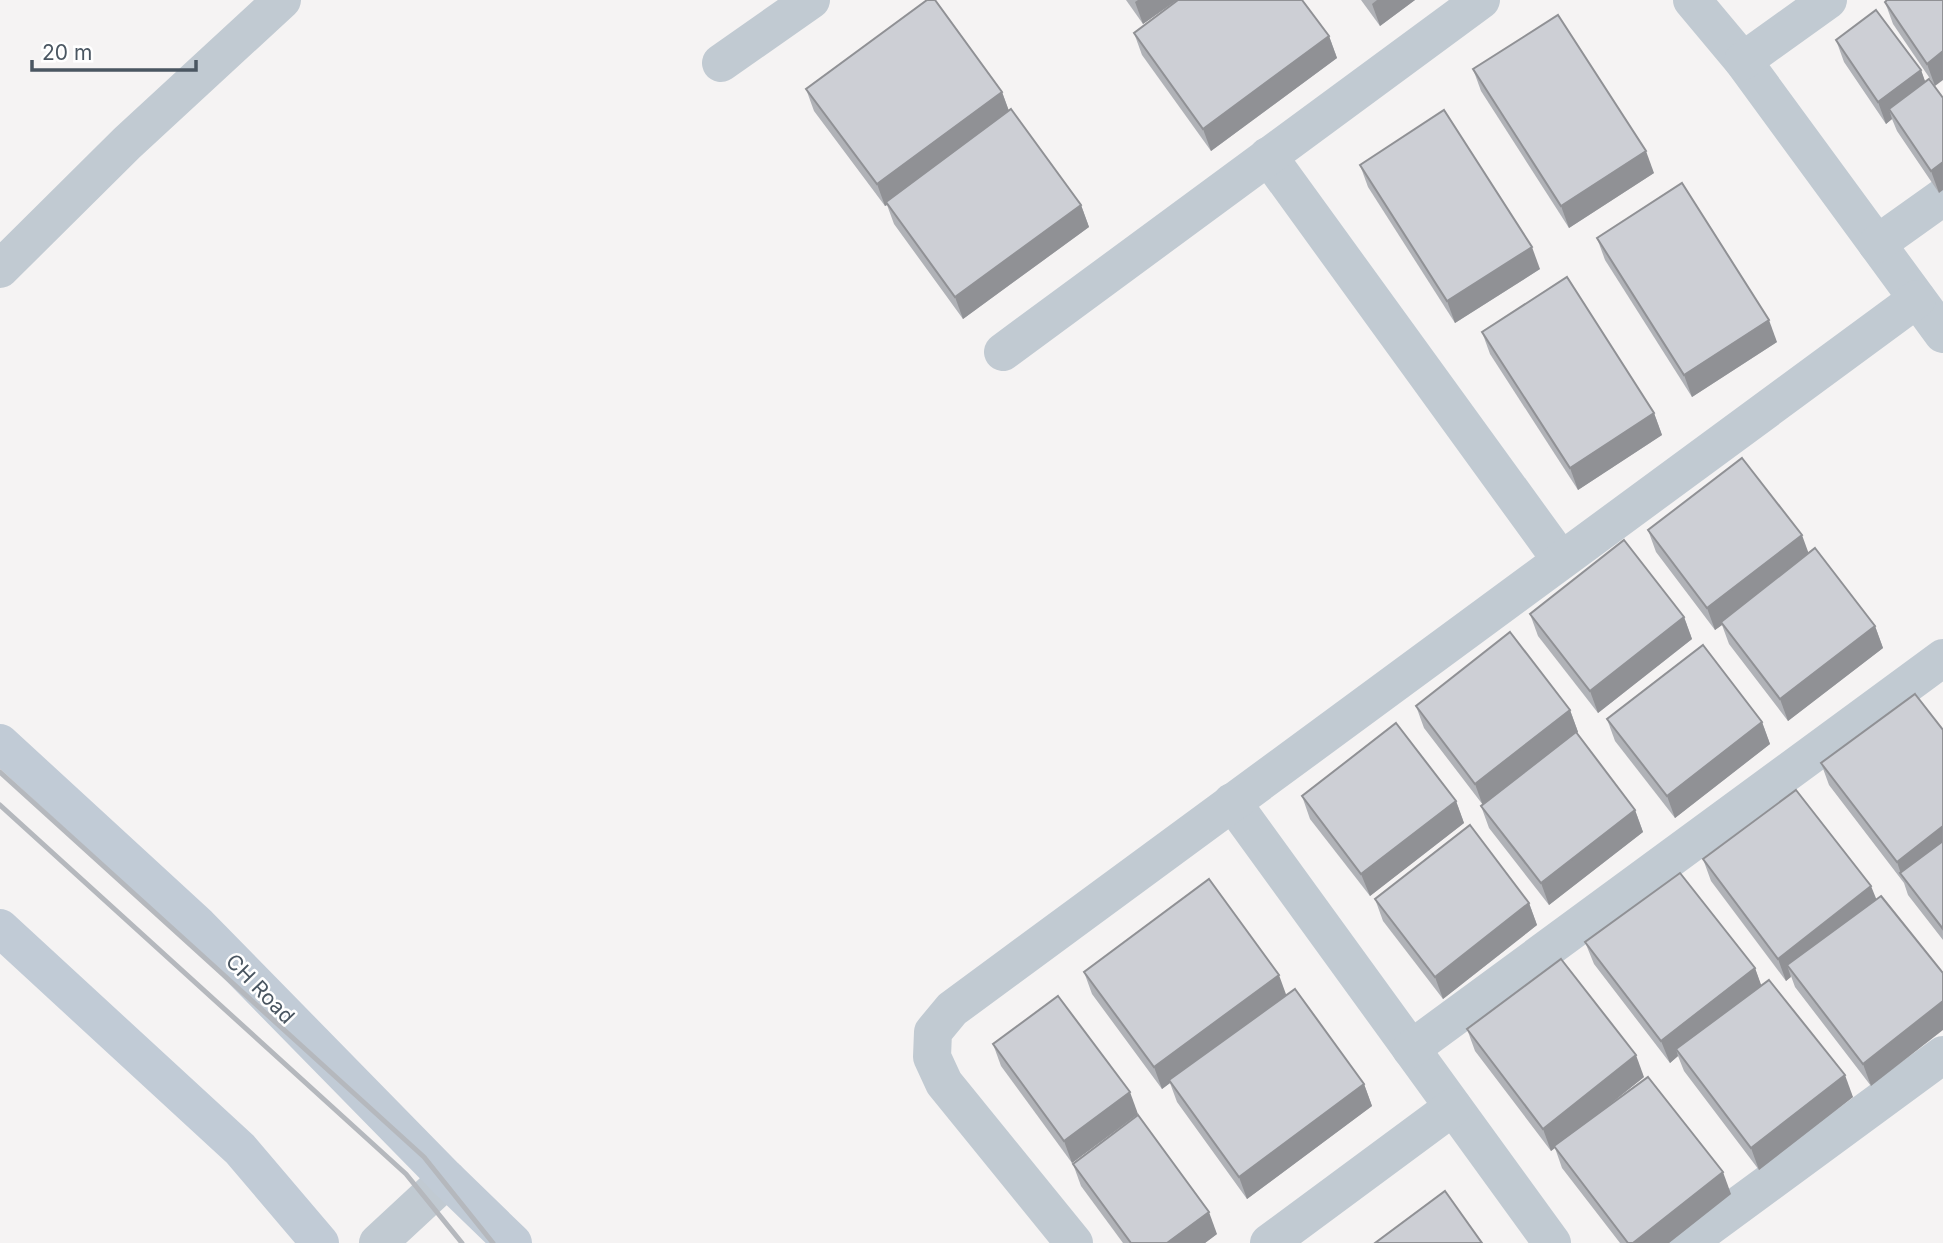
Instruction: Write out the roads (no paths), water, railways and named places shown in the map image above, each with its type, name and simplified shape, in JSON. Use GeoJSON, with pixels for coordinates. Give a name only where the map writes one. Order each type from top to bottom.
{"type":"FeatureCollection","features":[{"type":"Feature","properties":{"kind":"street"},"geometry":{"type":"LineString","coordinates":[[0,269],[127,143],[282,0]]}},
{"type":"Feature","properties":{"kind":"street"},"geometry":{"type":"LineString","coordinates":[[720,62],[811,0]]}},
{"type":"Feature","properties":{"kind":"street"},"geometry":{"type":"LineString","coordinates":[[1003,352],[1481,0]]}},
{"type":"Feature","properties":{"kind":"street"},"geometry":{"type":"LineString","coordinates":[[1692,0],[1743,61],[1943,334]]}},
{"type":"Feature","properties":{"kind":"street"},"geometry":{"type":"LineString","coordinates":[[1743,61],[1828,0]]}},
{"type":"Feature","properties":{"kind":"street"},"geometry":{"type":"LineString","coordinates":[[1268,156],[1561,560]]}},
{"type":"Feature","properties":{"kind":"street"},"geometry":{"type":"LineString","coordinates":[[1877,244],[1943,197]]}},
{"type":"Feature","properties":{"kind":"street"},"geometry":{"type":"LineString","coordinates":[[1074,1243],[944,1083],[932,1057],[933,1032],[952,1009],[1917,299]]}},
{"type":"Feature","properties":{"kind":"street"},"geometry":{"type":"LineString","coordinates":[[1411,1049],[1943,658]]}},
{"type":"Feature","properties":{"kind":"street","name":"CH Road"},"geometry":{"type":"LineString","coordinates":[[0,743],[198,925],[513,1243]]}},
{"type":"Feature","properties":{"kind":"street"},"geometry":{"type":"LineString","coordinates":[[1232,802],[1552,1243]]}},
{"type":"Feature","properties":{"kind":"street"},"geometry":{"type":"LineString","coordinates":[[0,928],[240,1149],[320,1243]]}},
{"type":"Feature","properties":{"kind":"street"},"geometry":{"type":"LineString","coordinates":[[1688,1243],[1941,1062]]}},
{"type":"Feature","properties":{"kind":"street"},"geometry":{"type":"LineString","coordinates":[[1269,1243],[1453,1107]]}},
{"type":"Feature","properties":{"kind":"street"},"geometry":{"type":"LineString","coordinates":[[378,1243],[447,1179]]}},
{"type":"Feature","properties":{"kind":"railway"},"geometry":{"type":"LineString","coordinates":[[0,772],[424,1157],[493,1243]]}},
{"type":"Feature","properties":{"kind":"railway"},"geometry":{"type":"LineString","coordinates":[[0,805],[406,1174],[462,1243]]}}]}
